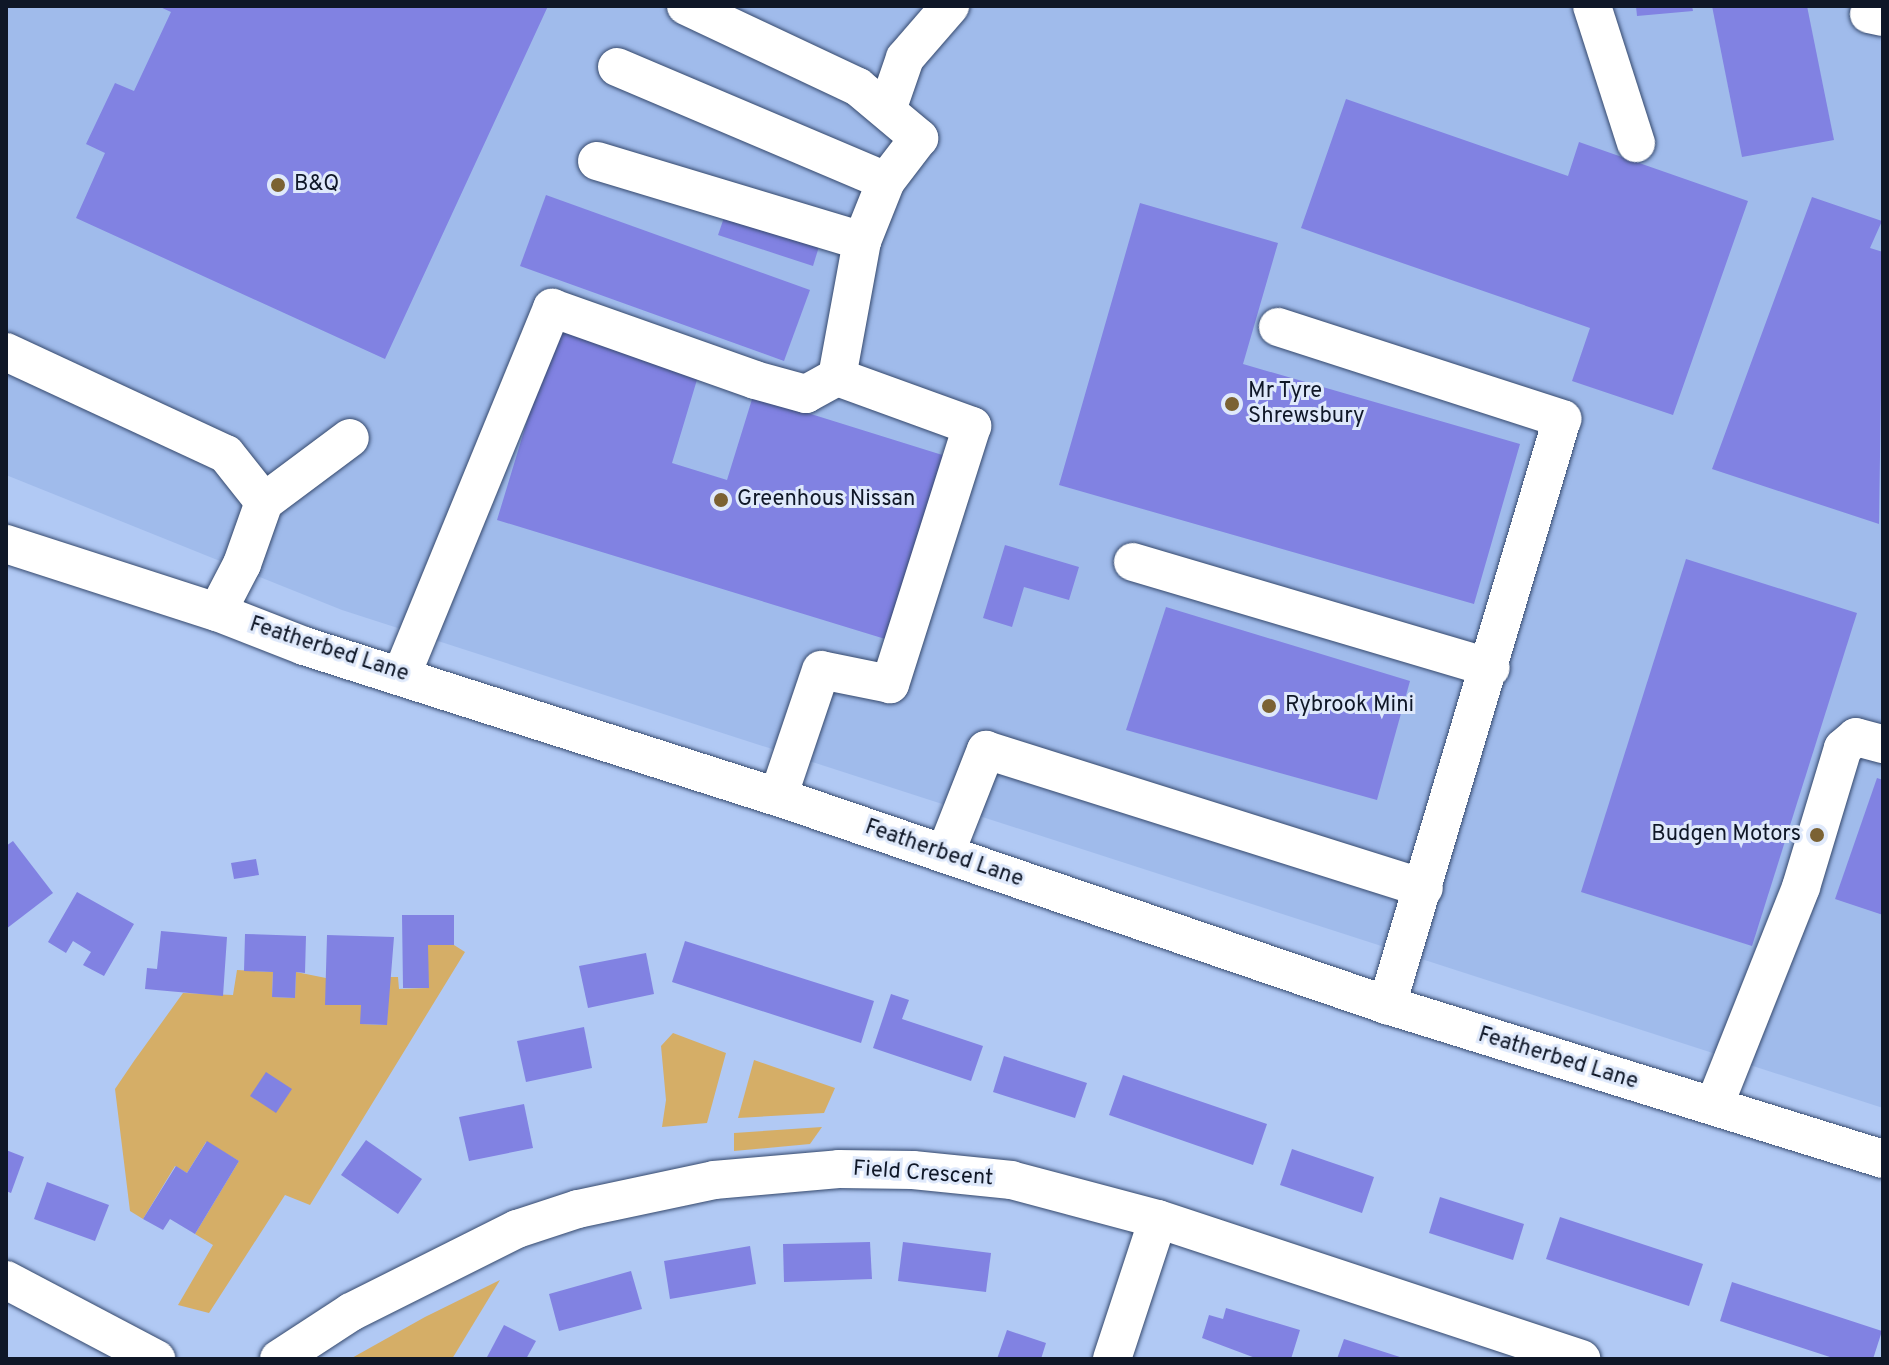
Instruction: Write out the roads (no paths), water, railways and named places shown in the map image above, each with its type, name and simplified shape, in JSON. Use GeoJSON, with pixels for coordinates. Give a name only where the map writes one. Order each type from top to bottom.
{"type":"FeatureCollection","features":[{"type":"Feature","properties":{"kind":"street"},"geometry":{"type":"LineString","coordinates":[[686,6],[858,87],[919,138],[886,181],[862,241],[837,377]]}},
{"type":"Feature","properties":{"kind":"street"},"geometry":{"type":"LineString","coordinates":[[1592,6],[1636,143]]}},
{"type":"Feature","properties":{"kind":"street"},"geometry":{"type":"LineString","coordinates":[[887,110],[905,58],[940,15]]}},
{"type":"Feature","properties":{"kind":"street"},"geometry":{"type":"LineString","coordinates":[[617,67],[886,181]]}},
{"type":"Feature","properties":{"kind":"street"},"geometry":{"type":"LineString","coordinates":[[597,161],[862,241]]}},
{"type":"Feature","properties":{"kind":"street"},"geometry":{"type":"LineString","coordinates":[[402,674],[552,308],[806,394],[837,377],[972,426],[890,684],[821,670],[778,797]]}},
{"type":"Feature","properties":{"kind":"street"},"geometry":{"type":"LineString","coordinates":[[1278,327],[1562,419],[1491,668],[1387,1005]]}},
{"type":"Feature","properties":{"kind":"street"},"geometry":{"type":"LineString","coordinates":[[6,352],[226,454],[264,502]]}},
{"type":"Feature","properties":{"kind":"street"},"geometry":{"type":"LineString","coordinates":[[217,612],[242,564],[264,502],[350,438]]}},
{"type":"Feature","properties":{"kind":"street","name":"Featherbed Lane"},"geometry":{"type":"LineString","coordinates":[[6,544],[217,612],[304,646],[402,674],[778,797],[1387,1005],[1883,1159]]}},
{"type":"Feature","properties":{"kind":"street"},"geometry":{"type":"LineString","coordinates":[[1133,562],[1491,668]]}},
{"type":"Feature","properties":{"kind":"street"},"geometry":{"type":"LineString","coordinates":[[1714,1106],[1801,887],[1843,748],[1856,737],[1883,744]]}},
{"type":"Feature","properties":{"kind":"street"},"geometry":{"type":"LineString","coordinates":[[945,854],[986,750],[1424,888]]}},
{"type":"Feature","properties":{"kind":"street","name":"Field Crescent"},"geometry":{"type":"LineString","coordinates":[[279,1359],[364,1305],[517,1229],[578,1209],[714,1180],[773,1172],[913,1170],[1011,1180],[1158,1219],[1581,1359]]}},
{"type":"Feature","properties":{"kind":"street"},"geometry":{"type":"LineString","coordinates":[[1112,1359],[1158,1219]]}},
{"type":"Feature","properties":{"kind":"street"},"geometry":{"type":"LineString","coordinates":[[6,1280],[156,1359]]}},
{"type":"Feature","properties":{"kind":"place","name":"B&Q"},"geometry":{"type":"Point","coordinates":[278,185]}},
{"type":"Feature","properties":{"kind":"place","name":"Mr Tyre Shrewsbury"},"geometry":{"type":"Point","coordinates":[1232,404]}},
{"type":"Feature","properties":{"kind":"place","name":"Greenhous Nissan"},"geometry":{"type":"Point","coordinates":[721,500]}},
{"type":"Feature","properties":{"kind":"place","name":"Rybrook Mini"},"geometry":{"type":"Point","coordinates":[1269,706]}},
{"type":"Feature","properties":{"kind":"place","name":"Budgen Motors"},"geometry":{"type":"Point","coordinates":[1817,835]}}]}
